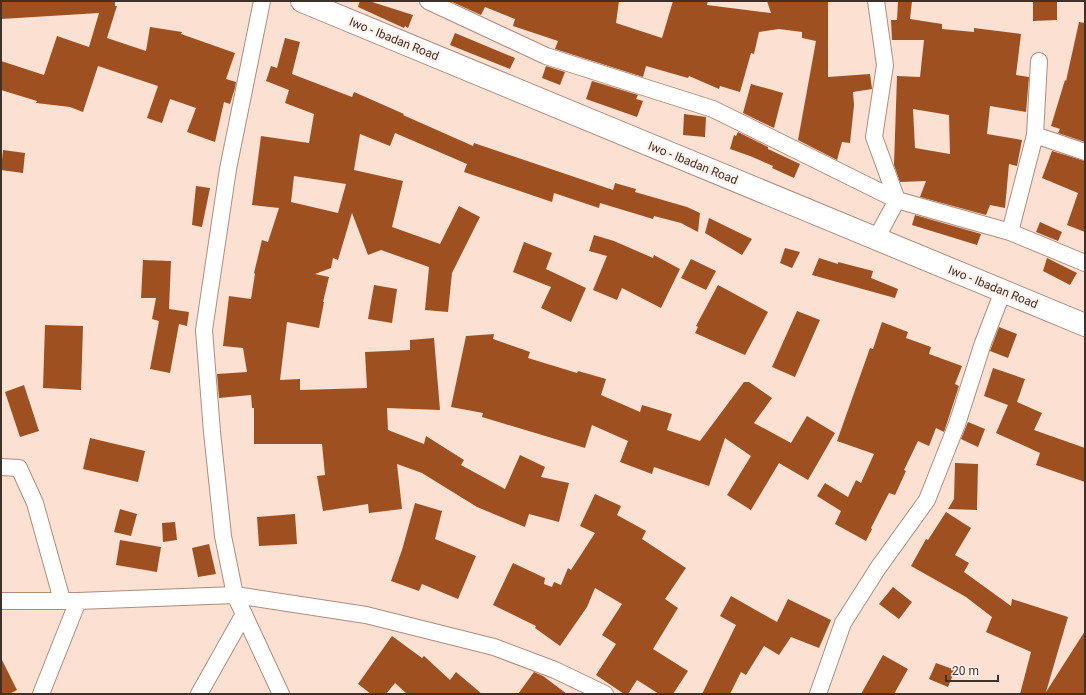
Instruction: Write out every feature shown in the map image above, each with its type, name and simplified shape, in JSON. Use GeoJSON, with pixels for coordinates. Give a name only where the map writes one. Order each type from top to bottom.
{"type":"FeatureCollection","features":[{"type":"Feature","properties":{"kind":"main road","name":"Iwo - Ibadan Road"},"geometry":{"type":"LineString","coordinates":[[302,1],[1085,325]]}},
{"type":"Feature","properties":{"kind":"street"},"geometry":{"type":"LineString","coordinates":[[262,1],[228,169],[204,330],[212,432],[223,536],[235,595],[281,694]]}},
{"type":"Feature","properties":{"kind":"street"},"geometry":{"type":"LineString","coordinates":[[428,1],[546,56],[713,109],[897,200],[1010,232],[1085,263]]}},
{"type":"Feature","properties":{"kind":"street"},"geometry":{"type":"LineString","coordinates":[[876,1],[885,65],[874,137],[897,200],[876,239]]}},
{"type":"Feature","properties":{"kind":"street"},"geometry":{"type":"LineString","coordinates":[[1010,232],[1035,135],[1039,61]]}},
{"type":"Feature","properties":{"kind":"street"},"geometry":{"type":"LineString","coordinates":[[1035,135],[1085,152]]}},
{"type":"Feature","properties":{"kind":"street"},"geometry":{"type":"LineString","coordinates":[[818,694],[844,623],[878,568],[927,500],[957,424],[983,343],[1003,291]]}},
{"type":"Feature","properties":{"kind":"street"},"geometry":{"type":"LineString","coordinates":[[1,467],[19,468],[36,503],[62,600]]}},
{"type":"Feature","properties":{"kind":"street"},"geometry":{"type":"LineString","coordinates":[[1,601],[78,601],[235,595],[366,615],[494,647],[555,670],[605,694]]}},
{"type":"Feature","properties":{"kind":"street"},"geometry":{"type":"LineString","coordinates":[[41,694],[78,601]]}},
{"type":"Feature","properties":{"kind":"street"},"geometry":{"type":"LineString","coordinates":[[199,694],[244,614]]}},
{"type":"Feature","properties":{"kind":"building"},"geometry":{"type":"Polygon","coordinates":[[[1,1],[115,1],[115,6],[117,6],[107,38],[146,51],[150,27],[182,32],[181,34],[235,53],[226,79],[236,82],[235,88],[230,104],[224,102],[215,142],[187,132],[196,108],[170,99],[162,123],[147,118],[158,86],[98,66],[83,112],[70,107],[36,103],[37,101],[1,90],[1,61],[44,75],[57,36],[89,47],[99,13],[1,19],[1,1]]]}},
{"type":"Feature","properties":{"kind":"building"},"geometry":{"type":"Polygon","coordinates":[[[360,1],[369,1],[413,15],[408,28],[405,26],[404,28],[358,7],[360,1]]]}},
{"type":"Feature","properties":{"kind":"building"},"geometry":{"type":"Polygon","coordinates":[[[450,1],[619,1],[616,23],[662,38],[673,1],[708,1],[707,5],[771,13],[767,1],[828,1],[828,77],[870,74],[872,89],[853,92],[854,105],[850,143],[842,142],[837,160],[798,140],[816,41],[802,38],[802,32],[779,29],[759,32],[754,54],[751,53],[740,92],[720,86],[719,89],[689,76],[688,78],[646,66],[643,77],[555,49],[558,41],[513,26],[515,19],[485,7],[481,15],[450,1]]]}},
{"type":"Feature","properties":{"kind":"building"},"geometry":{"type":"Polygon","coordinates":[[[898,1],[912,1],[910,19],[942,24],[942,29],[974,32],[974,28],[1021,34],[1016,75],[1029,77],[1026,112],[990,106],[987,134],[1022,140],[1017,166],[1009,164],[1005,208],[990,205],[986,215],[920,197],[926,181],[900,182],[894,165],[897,76],[920,77],[924,40],[892,40],[891,20],[897,20],[898,1]],[[913,109],[915,148],[950,154],[949,115],[913,109]]]}},
{"type":"Feature","properties":{"kind":"building"},"geometry":{"type":"Polygon","coordinates":[[[1033,1],[1057,1],[1057,20],[1033,21],[1033,1]]]}},
{"type":"Feature","properties":{"kind":"building"},"geometry":{"type":"Polygon","coordinates":[[[1079,22],[1085,23],[1085,142],[1058,133],[1060,129],[1051,126],[1065,80],[1066,81],[1079,22]]]}},
{"type":"Feature","properties":{"kind":"building"},"geometry":{"type":"Polygon","coordinates":[[[455,33],[515,58],[510,69],[450,45],[455,33]]]}},
{"type":"Feature","properties":{"kind":"building"},"geometry":{"type":"Polygon","coordinates":[[[285,38],[300,42],[292,74],[352,97],[354,92],[473,146],[474,143],[613,190],[615,183],[636,189],[635,192],[687,207],[700,213],[698,232],[681,223],[654,216],[653,219],[600,203],[599,208],[554,193],[552,202],[464,172],[467,164],[395,133],[390,146],[360,134],[354,170],[403,181],[392,227],[440,244],[459,206],[480,217],[452,273],[448,312],[425,310],[429,267],[381,250],[368,255],[352,213],[338,260],[333,258],[331,268],[315,274],[329,277],[319,328],[287,322],[280,380],[300,379],[300,390],[367,388],[365,352],[410,350],[410,340],[434,338],[440,410],[387,408],[388,430],[424,444],[426,436],[464,460],[461,465],[505,489],[520,455],[545,467],[541,477],[569,483],[559,522],[529,514],[525,527],[477,507],[422,473],[397,464],[402,509],[369,513],[368,504],[323,511],[317,476],[325,475],[322,444],[254,444],[254,408],[252,408],[251,395],[219,398],[217,374],[247,372],[243,348],[223,346],[229,296],[251,299],[254,273],[262,240],[268,242],[279,208],[252,205],[261,136],[309,143],[314,114],[285,103],[289,90],[266,81],[271,66],[277,68],[285,38]],[[294,176],[291,202],[338,213],[346,184],[294,176]]]}},
{"type":"Feature","properties":{"kind":"building"},"geometry":{"type":"Polygon","coordinates":[[[546,66],[565,72],[560,85],[542,78],[546,66]]]}},
{"type":"Feature","properties":{"kind":"building"},"geometry":{"type":"Polygon","coordinates":[[[592,81],[638,95],[636,99],[643,101],[637,117],[586,99],[592,81]]]}},
{"type":"Feature","properties":{"kind":"building"},"geometry":{"type":"Polygon","coordinates":[[[751,84],[783,93],[774,128],[743,113],[751,84]]]}},
{"type":"Feature","properties":{"kind":"building"},"geometry":{"type":"Polygon","coordinates":[[[684,114],[706,117],[705,137],[683,135],[684,114]]]}},
{"type":"Feature","properties":{"kind":"building"},"geometry":{"type":"Polygon","coordinates":[[[738,132],[768,147],[768,149],[800,164],[794,178],[772,168],[773,166],[730,149],[734,135],[736,136],[738,132]]]}},
{"type":"Feature","properties":{"kind":"building"},"geometry":{"type":"Polygon","coordinates":[[[3,150],[25,153],[23,173],[1,170],[3,150]]]}},
{"type":"Feature","properties":{"kind":"building"},"geometry":{"type":"Polygon","coordinates":[[[1052,151],[1085,161],[1085,232],[1067,225],[1078,193],[1042,178],[1052,151]]]}},
{"type":"Feature","properties":{"kind":"building"},"geometry":{"type":"Polygon","coordinates":[[[196,186],[210,188],[202,227],[192,225],[196,186]]]}},
{"type":"Feature","properties":{"kind":"building"},"geometry":{"type":"Polygon","coordinates":[[[915,215],[981,234],[977,245],[912,225],[915,215]]]}},
{"type":"Feature","properties":{"kind":"building"},"geometry":{"type":"Polygon","coordinates":[[[709,218],[752,239],[742,255],[705,233],[709,218]]]}},
{"type":"Feature","properties":{"kind":"building"},"geometry":{"type":"Polygon","coordinates":[[[1040,222],[1062,232],[1058,241],[1036,232],[1040,222]]]}},
{"type":"Feature","properties":{"kind":"building"},"geometry":{"type":"Polygon","coordinates":[[[594,235],[614,241],[653,258],[654,255],[680,269],[661,308],[622,288],[617,300],[593,290],[607,256],[589,251],[594,235]]]}},
{"type":"Feature","properties":{"kind":"building"},"geometry":{"type":"Polygon","coordinates":[[[524,242],[552,253],[546,269],[586,288],[571,322],[541,308],[551,287],[513,272],[524,242]]]}},
{"type":"Feature","properties":{"kind":"building"},"geometry":{"type":"Polygon","coordinates":[[[785,248],[800,252],[792,268],[780,263],[785,248]]]}},
{"type":"Feature","properties":{"kind":"building"},"geometry":{"type":"Polygon","coordinates":[[[819,258],[838,264],[838,262],[873,271],[871,278],[898,289],[895,298],[812,275],[819,258]]]}},
{"type":"Feature","properties":{"kind":"building"},"geometry":{"type":"Polygon","coordinates":[[[1047,258],[1077,273],[1070,285],[1043,271],[1047,258]]]}},
{"type":"Feature","properties":{"kind":"building"},"geometry":{"type":"Polygon","coordinates":[[[691,259],[716,271],[706,290],[681,278],[691,259]]]}},
{"type":"Feature","properties":{"kind":"building"},"geometry":{"type":"Polygon","coordinates":[[[143,260],[171,261],[169,309],[189,312],[187,326],[179,324],[170,373],[150,369],[159,321],[152,319],[156,298],[141,298],[143,260]]]}},
{"type":"Feature","properties":{"kind":"building"},"geometry":{"type":"Polygon","coordinates":[[[374,285],[397,289],[392,323],[368,319],[374,285]]]}},
{"type":"Feature","properties":{"kind":"building"},"geometry":{"type":"Polygon","coordinates":[[[718,285],[768,312],[745,355],[695,333],[698,327],[696,326],[718,285]]]}},
{"type":"Feature","properties":{"kind":"building"},"geometry":{"type":"Polygon","coordinates":[[[797,311],[820,320],[795,377],[772,367],[797,311]]]}},
{"type":"Feature","properties":{"kind":"building"},"geometry":{"type":"Polygon","coordinates":[[[882,322],[908,332],[906,338],[931,347],[929,354],[962,366],[955,384],[959,386],[944,432],[936,428],[929,446],[918,441],[904,470],[906,471],[895,495],[889,493],[866,541],[835,524],[841,511],[817,496],[825,483],[848,497],[856,480],[861,483],[874,454],[837,441],[870,348],[873,349],[882,322]]]}},
{"type":"Feature","properties":{"kind":"building"},"geometry":{"type":"Polygon","coordinates":[[[45,325],[83,326],[81,390],[43,388],[45,325]]]}},
{"type":"Feature","properties":{"kind":"building"},"geometry":{"type":"Polygon","coordinates":[[[999,327],[1017,334],[1008,358],[990,351],[999,327]]]}},
{"type":"Feature","properties":{"kind":"building"},"geometry":{"type":"Polygon","coordinates":[[[494,334],[493,339],[530,352],[528,358],[577,373],[578,371],[606,379],[601,395],[640,412],[642,405],[672,414],[667,430],[700,441],[744,382],[749,382],[772,398],[754,423],[791,443],[807,416],[835,433],[808,480],[779,463],[751,510],[727,495],[751,456],[725,438],[709,486],[654,467],[652,474],[620,462],[628,441],[592,425],[585,448],[482,417],[483,413],[451,407],[466,336],[494,334]]]}},
{"type":"Feature","properties":{"kind":"building"},"geometry":{"type":"Polygon","coordinates":[[[993,368],[1025,379],[1017,402],[1042,413],[1034,430],[1085,448],[1085,482],[1036,465],[1040,453],[996,433],[1008,405],[984,396],[993,368]]]}},
{"type":"Feature","properties":{"kind":"building"},"geometry":{"type":"Polygon","coordinates":[[[24,385],[39,431],[20,437],[5,392],[24,385]]]}},
{"type":"Feature","properties":{"kind":"building"},"geometry":{"type":"Polygon","coordinates":[[[968,422],[985,429],[978,447],[961,439],[968,422]]]}},
{"type":"Feature","properties":{"kind":"building"},"geometry":{"type":"Polygon","coordinates":[[[90,438],[145,451],[138,482],[83,469],[90,438]]]}},
{"type":"Feature","properties":{"kind":"building"},"geometry":{"type":"Polygon","coordinates":[[[955,463],[978,464],[977,510],[948,509],[954,499],[955,463]]]}},
{"type":"Feature","properties":{"kind":"building"},"geometry":{"type":"Polygon","coordinates":[[[595,494],[621,506],[617,515],[646,531],[642,539],[686,568],[665,599],[678,608],[653,649],[688,671],[673,694],[659,694],[637,680],[628,694],[624,694],[596,675],[616,644],[602,635],[622,604],[595,588],[587,607],[560,646],[535,628],[536,626],[493,605],[513,563],[545,578],[544,584],[552,587],[554,582],[561,585],[568,568],[571,570],[595,533],[580,526],[595,494]]]}},
{"type":"Feature","properties":{"kind":"building"},"geometry":{"type":"Polygon","coordinates":[[[415,503],[442,511],[435,539],[476,556],[458,599],[422,584],[419,591],[391,581],[402,550],[415,503]]]}},
{"type":"Feature","properties":{"kind":"building"},"geometry":{"type":"Polygon","coordinates":[[[120,509],[137,514],[131,536],[114,532],[120,509]]]}},
{"type":"Feature","properties":{"kind":"building"},"geometry":{"type":"Polygon","coordinates":[[[946,512],[971,528],[955,555],[969,563],[964,572],[1011,606],[1012,599],[1068,617],[1046,692],[1085,631],[1085,694],[1020,694],[1031,652],[986,632],[992,617],[966,597],[911,566],[926,539],[928,540],[946,512]]]}},
{"type":"Feature","properties":{"kind":"building"},"geometry":{"type":"Polygon","coordinates":[[[295,514],[297,544],[259,546],[257,517],[295,514]]]}},
{"type":"Feature","properties":{"kind":"building"},"geometry":{"type":"Polygon","coordinates":[[[175,522],[177,540],[163,542],[162,523],[175,522]]]}},
{"type":"Feature","properties":{"kind":"building"},"geometry":{"type":"Polygon","coordinates":[[[120,540],[161,547],[157,572],[116,565],[120,540]]]}},
{"type":"Feature","properties":{"kind":"building"},"geometry":{"type":"Polygon","coordinates":[[[209,544],[216,574],[198,577],[192,548],[209,544]]]}},
{"type":"Feature","properties":{"kind":"building"},"geometry":{"type":"Polygon","coordinates":[[[893,587],[912,602],[899,619],[879,604],[893,587]]]}},
{"type":"Feature","properties":{"kind":"building"},"geometry":{"type":"Polygon","coordinates":[[[731,596],[777,622],[788,599],[831,620],[819,648],[791,637],[779,655],[764,646],[746,675],[741,672],[730,694],[702,694],[736,625],[720,616],[731,596]]]}},
{"type":"Feature","properties":{"kind":"building"},"geometry":{"type":"Polygon","coordinates":[[[392,636],[422,658],[424,656],[450,680],[456,672],[482,694],[407,694],[395,683],[386,694],[371,694],[358,684],[392,636]]]}},
{"type":"Feature","properties":{"kind":"building"},"geometry":{"type":"Polygon","coordinates":[[[883,655],[908,669],[894,694],[861,694],[883,655]]]}},
{"type":"Feature","properties":{"kind":"building"},"geometry":{"type":"Polygon","coordinates":[[[1,658],[17,690],[9,694],[1,694],[1,658]]]}},
{"type":"Feature","properties":{"kind":"building"},"geometry":{"type":"Polygon","coordinates":[[[936,663],[955,670],[948,687],[929,679],[936,663]]]}},
{"type":"Feature","properties":{"kind":"building"},"geometry":{"type":"Polygon","coordinates":[[[534,672],[543,676],[567,694],[518,694],[534,672]]]}}]}
